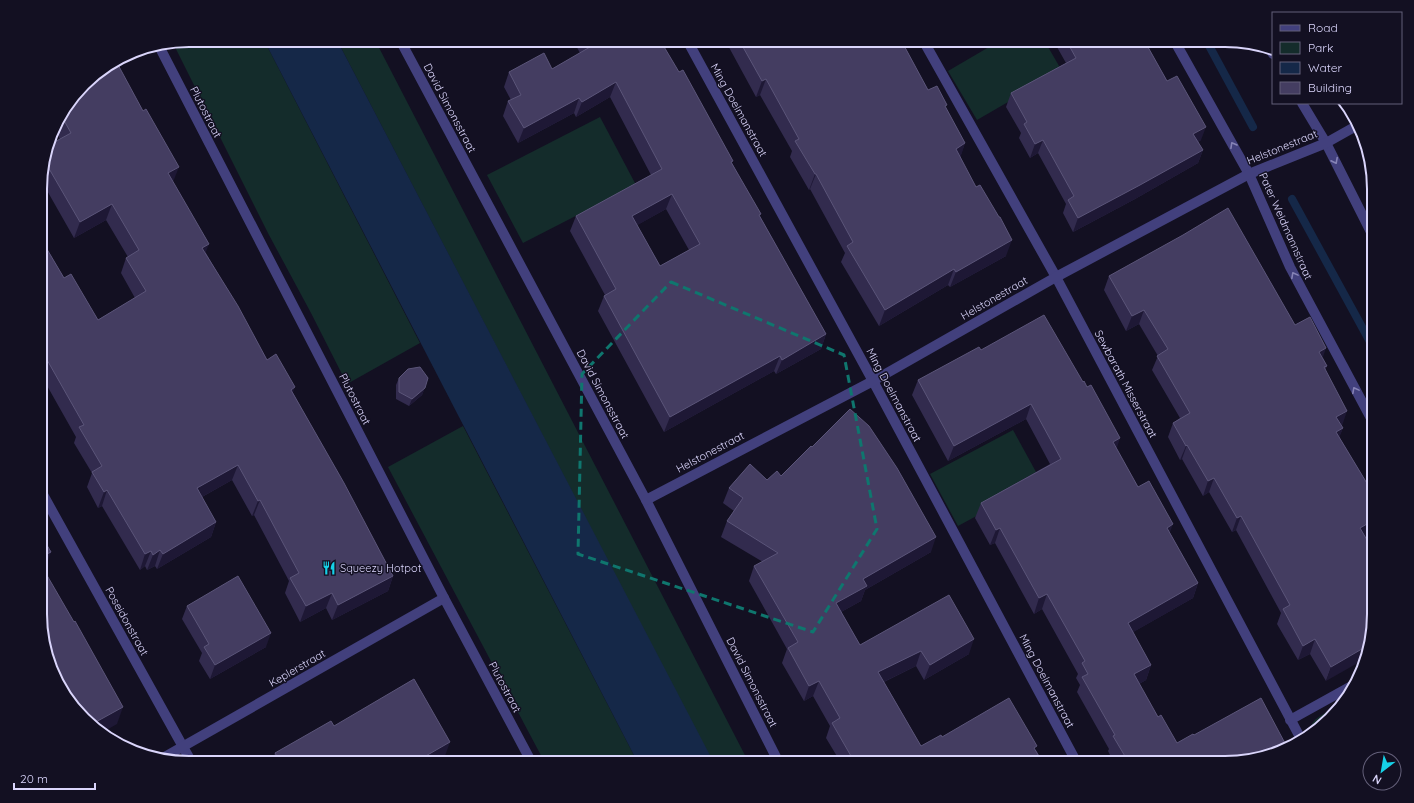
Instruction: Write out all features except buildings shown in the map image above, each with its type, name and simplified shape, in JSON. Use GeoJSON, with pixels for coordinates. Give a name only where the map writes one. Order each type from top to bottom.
{"type":"FeatureCollection","features":[{"type":"Feature","properties":{"kind":"street","name":"David Simonsstraat"},"geometry":{"type":"LineString","coordinates":[[404,47],[646,500],[775,756]]}},
{"type":"Feature","properties":{"kind":"street","name":"Ming Doelmanstraat"},"geometry":{"type":"LineString","coordinates":[[691,47],[873,381],[1073,756]]}},
{"type":"Feature","properties":{"kind":"street","name":"Sewbarath Misserstraat"},"geometry":{"type":"LineString","coordinates":[[927,47],[1056,277],[1299,735]]}},
{"type":"Feature","properties":{"kind":"street","name":"Pater Weidmannstraat"},"geometry":{"type":"LineString","coordinates":[[1178,47],[1249,174],[1290,267],[1367,411]]}},
{"type":"Feature","properties":{"kind":"street","name":"Plutostraat"},"geometry":{"type":"LineString","coordinates":[[161,50],[444,598],[528,756]]}},
{"type":"Feature","properties":{"kind":"street"},"geometry":{"type":"LineString","coordinates":[[1303,104],[1326,143],[1367,224]]}},
{"type":"Feature","properties":{"kind":"street","name":"Helstonestraat"},"geometry":{"type":"LineString","coordinates":[[646,500],[873,381],[1056,277],[1249,174],[1326,143],[1353,128]]}},
{"type":"Feature","properties":{"kind":"street","name":"Poseidonstraat"},"geometry":{"type":"LineString","coordinates":[[47,502],[188,756]]}},
{"type":"Feature","properties":{"kind":"street","name":"Keplerstraat"},"geometry":{"type":"LineString","coordinates":[[169,755],[444,598]]}},
{"type":"Feature","properties":{"kind":"street"},"geometry":{"type":"LineString","coordinates":[[1290,720],[1345,690]]}},
{"type":"Feature","properties":{"kind":"highlighted area"},"geometry":{"type":"Polygon","coordinates":[[[671,282],[844,355],[877,529],[813,632],[578,554],[582,374],[671,282]]]}},
{"type":"Feature","properties":{"kind":"green space"},"geometry":{"type":"Polygon","coordinates":[[[175,47],[268,47],[420,343],[347,384],[269,235],[175,47]]]}},
{"type":"Feature","properties":{"kind":"green space"},"geometry":{"type":"Polygon","coordinates":[[[341,47],[379,47],[745,756],[709,756],[341,47]]]}},
{"type":"Feature","properties":{"kind":"green space"},"geometry":{"type":"Polygon","coordinates":[[[989,47],[1048,47],[1062,71],[977,120],[948,71],[989,47]]]}},
{"type":"Feature","properties":{"kind":"green space"},"geometry":{"type":"Polygon","coordinates":[[[600,117],[636,185],[523,243],[487,175],[600,117]]]}},
{"type":"Feature","properties":{"kind":"green space"},"geometry":{"type":"Polygon","coordinates":[[[463,426],[634,756],[541,756],[388,467],[463,426]]]}},
{"type":"Feature","properties":{"kind":"green space"},"geometry":{"type":"Polygon","coordinates":[[[1013,430],[1041,481],[958,526],[930,474],[1013,430]]]}},
{"type":"Feature","properties":{"kind":"green space"},"geometry":{"type":"Polygon","coordinates":[[[1326,713],[1319,721],[1310,728],[1315,720],[1326,713]]]}},
{"type":"Feature","properties":{"kind":"water"},"geometry":{"type":"Polygon","coordinates":[[[268,47],[341,47],[710,756],[634,756],[268,47]]]}},
{"type":"Feature","properties":{"kind":"waterway"},"geometry":{"type":"LineString","coordinates":[[1210,47],[1253,127]]}},
{"type":"Feature","properties":{"kind":"waterway"},"geometry":{"type":"LineString","coordinates":[[1292,199],[1367,336]]}},
{"type":"Feature","properties":{"kind":"place","name":"Squeezy Hotpot"},"geometry":{"type":"Point","coordinates":[329,568]}}]}
